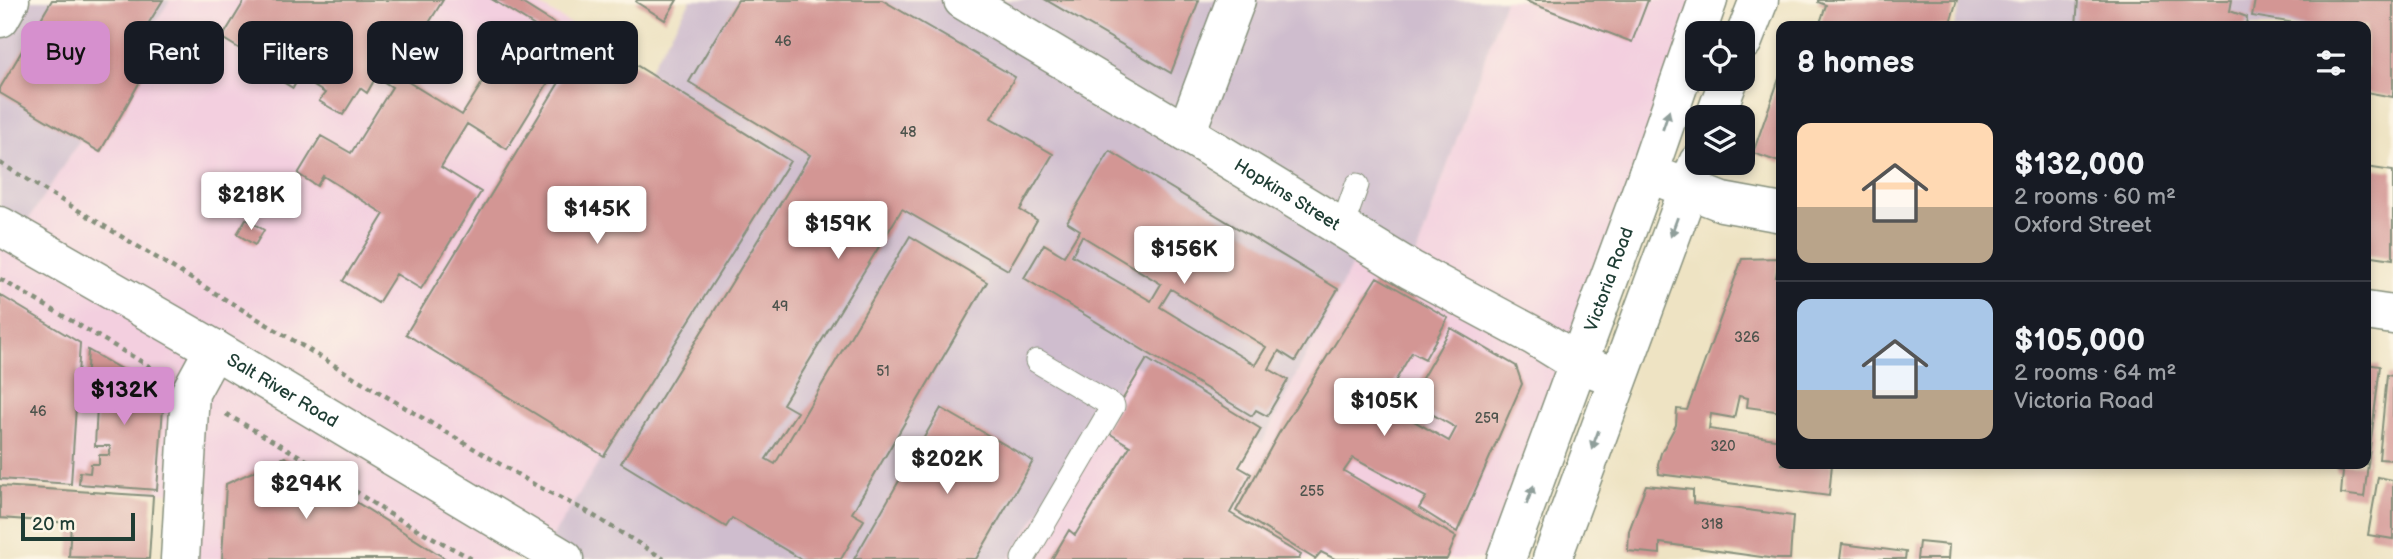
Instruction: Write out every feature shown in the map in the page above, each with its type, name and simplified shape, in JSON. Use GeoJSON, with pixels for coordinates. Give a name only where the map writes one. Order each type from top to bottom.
{"type":"FeatureCollection","features":[{"type":"Feature","properties":{"kind":"street"},"geometry":{"type":"LineString","coordinates":[[0,18],[10,0]]}},
{"type":"Feature","properties":{"kind":"street","name":"Hopkins Street"},"geometry":{"type":"LineString","coordinates":[[963,0],[1411,270],[1536,337],[1578,363],[1618,378]]}},
{"type":"Feature","properties":{"kind":"street"},"geometry":{"type":"LineString","coordinates":[[1186,132],[1237,0]]}},
{"type":"Feature","properties":{"kind":"street","name":"Victoria Road"},"geometry":{"type":"LineString","coordinates":[[1506,559],[1648,173],[1708,0]]}},
{"type":"Feature","properties":{"kind":"street"},"geometry":{"type":"LineString","coordinates":[[1751,21],[1759,0]]}},
{"type":"Feature","properties":{"kind":"street"},"geometry":{"type":"LineString","coordinates":[[1648,173],[1693,176],[1722,202],[1776,212]]}},
{"type":"Feature","properties":{"kind":"street"},"geometry":{"type":"LineString","coordinates":[[1552,559],[1693,176]]}},
{"type":"Feature","properties":{"kind":"street","name":"Salt River Road"},"geometry":{"type":"LineString","coordinates":[[0,226],[214,349],[527,549],[564,559]]}},
{"type":"Feature","properties":{"kind":"street"},"geometry":{"type":"LineString","coordinates":[[2371,312],[2393,316]]}},
{"type":"Feature","properties":{"kind":"street"},"geometry":{"type":"LineString","coordinates":[[180,559],[191,392],[214,349]]}},
{"type":"Feature","properties":{"kind":"lane"},"geometry":{"type":"LineString","coordinates":[[1342,227],[1357,185]]}},
{"type":"Feature","properties":{"kind":"lane"},"geometry":{"type":"LineString","coordinates":[[1023,559],[1113,406],[1037,361]]}},
{"type":"Feature","properties":{"kind":"path"},"geometry":{"type":"LineString","coordinates":[[0,163],[352,376],[664,559]]}},
{"type":"Feature","properties":{"kind":"path"},"geometry":{"type":"LineString","coordinates":[[0,279],[322,469],[386,512],[472,559]]}},
{"type":"Feature","properties":{"kind":"shaded area"},"geometry":{"type":"Polygon","coordinates":[[[0,0],[170,0],[156,21],[124,21],[124,71],[18,236],[0,226],[0,0]]]}},
{"type":"Feature","properties":{"kind":"shaded area"},"geometry":{"type":"Polygon","coordinates":[[[170,0],[532,0],[566,21],[477,21],[477,84],[638,84],[638,66],[790,161],[564,559],[180,559],[184,494],[0,482],[0,226],[18,236],[124,71],[124,84],[224,84],[224,21],[156,21],[170,0]]]}},
{"type":"Feature","properties":{"kind":"shaded area"},"geometry":{"type":"Polygon","coordinates":[[[691,0],[1505,0],[1411,270],[1364,241],[1262,443],[1133,364],[1009,559],[564,559],[545,548],[790,161],[648,72],[691,0]]]}},
{"type":"Feature","properties":{"kind":"shaded area"},"geometry":{"type":"Polygon","coordinates":[[[1505,0],[1708,0],[1700,21],[1685,21],[1685,64],[1506,559],[1009,559],[1133,364],[1262,443],[1364,240],[1411,270],[1505,0]]]}},
{"type":"Feature","properties":{"kind":"shaded area"},"geometry":{"type":"Polygon","coordinates":[[[1962,0],[2393,0],[2371,21],[1956,21],[1962,0]]]}},
{"type":"Feature","properties":{"kind":"building"},"geometry":{"type":"Polygon","coordinates":[[[52,0],[163,0],[150,21],[124,21],[124,84],[139,84],[100,152],[0,93],[0,88],[21,52],[21,84],[110,84],[110,21],[40,21],[52,0]]]}},
{"type":"Feature","properties":{"kind":"building"},"geometry":{"type":"Polygon","coordinates":[[[245,0],[443,0],[430,21],[367,21],[367,84],[372,84],[367,93],[360,88],[343,115],[319,101],[325,93],[310,84],[353,84],[353,21],[238,21],[238,48],[224,39],[224,35],[245,0]]]}},
{"type":"Feature","properties":{"kind":"building"},"geometry":{"type":"Polygon","coordinates":[[[493,0],[517,0],[550,21],[527,21],[493,0]]]}},
{"type":"Feature","properties":{"kind":"building"},"geometry":{"type":"Polygon","coordinates":[[[677,0],[665,20],[636,2],[677,0]]]}},
{"type":"Feature","properties":{"kind":"building"},"geometry":{"type":"Polygon","coordinates":[[[738,0],[882,0],[1015,77],[991,118],[1053,154],[1020,210],[1037,220],[1008,270],[902,209],[783,404],[797,412],[766,459],[775,464],[910,236],[987,282],[852,513],[864,520],[841,559],[801,559],[732,518],[726,527],[621,463],[810,155],[689,82],[738,0]]]}},
{"type":"Feature","properties":{"kind":"building"},"geometry":{"type":"Polygon","coordinates":[[[1046,0],[1199,0],[1171,73],[1046,0]]]}},
{"type":"Feature","properties":{"kind":"building"},"geometry":{"type":"Polygon","coordinates":[[[1523,0],[1648,0],[1632,42],[1523,0]]]}},
{"type":"Feature","properties":{"kind":"building"},"geometry":{"type":"Polygon","coordinates":[[[1957,0],[1951,21],[1821,21],[1826,5],[1818,2],[1957,0]]]}},
{"type":"Feature","properties":{"kind":"building"},"geometry":{"type":"Polygon","coordinates":[[[2078,0],[2232,0],[2230,11],[2247,17],[2247,21],[2076,21],[2078,0]]]}},
{"type":"Feature","properties":{"kind":"building"},"geometry":{"type":"Polygon","coordinates":[[[2255,0],[2393,0],[2393,97],[2371,93],[2371,21],[2282,21],[2252,16],[2255,0]]]}},
{"type":"Feature","properties":{"kind":"building"},"geometry":{"type":"Polygon","coordinates":[[[638,66],[790,161],[604,456],[406,334],[558,84],[638,84],[638,66]]]}},
{"type":"Feature","properties":{"kind":"building"},"geometry":{"type":"Polygon","coordinates":[[[387,84],[412,84],[462,115],[482,84],[547,84],[507,149],[467,124],[441,167],[481,192],[421,289],[396,274],[378,303],[343,281],[384,214],[323,176],[317,186],[298,174],[321,136],[351,153],[392,87],[387,84]]]}},
{"type":"Feature","properties":{"kind":"building"},"geometry":{"type":"Polygon","coordinates":[[[1776,87],[1776,161],[1755,154],[1755,147],[1776,87]]]}},
{"type":"Feature","properties":{"kind":"building"},"geometry":{"type":"Polygon","coordinates":[[[1110,151],[1338,289],[1295,361],[1279,351],[1269,369],[1288,380],[1267,416],[1256,410],[1252,416],[1024,278],[1044,244],[1064,256],[1080,230],[1067,222],[1110,151]],[[1082,236],[1072,255],[1151,301],[1161,284],[1082,236]],[[1171,289],[1160,307],[1255,365],[1266,347],[1171,289]]]}},
{"type":"Feature","properties":{"kind":"building"},"geometry":{"type":"Polygon","coordinates":[[[2371,168],[2393,171],[2393,259],[2371,256],[2371,168]]]}},
{"type":"Feature","properties":{"kind":"building"},"geometry":{"type":"Polygon","coordinates":[[[246,219],[264,230],[255,245],[237,234],[246,219]]]}},
{"type":"Feature","properties":{"kind":"building"},"geometry":{"type":"Polygon","coordinates":[[[1776,258],[1776,411],[1747,407],[1748,398],[1739,396],[1734,418],[1711,414],[1709,429],[1776,439],[1776,469],[1832,469],[1829,496],[1659,474],[1661,453],[1676,425],[1677,409],[1687,410],[1742,259],[1776,258]]]}},
{"type":"Feature","properties":{"kind":"building"},"geometry":{"type":"Polygon","coordinates":[[[1377,277],[1448,318],[1425,359],[1412,352],[1389,392],[1401,399],[1395,410],[1449,441],[1456,428],[1409,401],[1451,328],[1516,366],[1522,384],[1457,532],[1419,508],[1426,497],[1353,458],[1344,471],[1456,537],[1447,559],[1335,559],[1321,552],[1315,559],[1236,511],[1279,433],[1377,277]]]}},
{"type":"Feature","properties":{"kind":"building"},"geometry":{"type":"Polygon","coordinates":[[[0,295],[80,343],[71,484],[0,479],[0,295]]]}},
{"type":"Feature","properties":{"kind":"building"},"geometry":{"type":"Polygon","coordinates":[[[88,350],[164,394],[157,490],[79,484],[80,472],[90,473],[91,464],[99,464],[99,455],[109,455],[110,446],[95,446],[97,406],[85,405],[88,350]]]}},
{"type":"Feature","properties":{"kind":"building"},"geometry":{"type":"Polygon","coordinates":[[[1147,359],[1261,429],[1239,467],[1251,474],[1230,513],[1301,555],[1299,559],[1052,559],[1069,530],[1075,535],[1130,446],[1104,430],[1147,359]]]}},
{"type":"Feature","properties":{"kind":"building"},"geometry":{"type":"Polygon","coordinates":[[[2371,365],[2380,366],[2371,440],[2371,365]]]}},
{"type":"Feature","properties":{"kind":"building"},"geometry":{"type":"Polygon","coordinates":[[[2387,375],[2393,376],[2393,460],[2379,459],[2387,375]]]}},
{"type":"Feature","properties":{"kind":"building"},"geometry":{"type":"Polygon","coordinates":[[[941,408],[1033,461],[976,559],[854,559],[941,408]]]}},
{"type":"Feature","properties":{"kind":"building"},"geometry":{"type":"Polygon","coordinates":[[[285,457],[446,559],[222,559],[226,484],[285,457]]]}},
{"type":"Feature","properties":{"kind":"building"},"geometry":{"type":"Polygon","coordinates":[[[2367,469],[2364,497],[2341,494],[2343,472],[2336,471],[2367,469]]]}},
{"type":"Feature","properties":{"kind":"building"},"geometry":{"type":"Polygon","coordinates":[[[2378,477],[2393,480],[2393,539],[2368,535],[2378,477]]]}},
{"type":"Feature","properties":{"kind":"building"},"geometry":{"type":"Polygon","coordinates":[[[1646,485],[1693,490],[1693,503],[1793,516],[1790,559],[1660,543],[1660,554],[1628,551],[1629,531],[1646,485]]]}},
{"type":"Feature","properties":{"kind":"building"},"geometry":{"type":"Polygon","coordinates":[[[0,486],[153,496],[149,559],[69,557],[71,523],[0,518],[0,486]]]}},
{"type":"Feature","properties":{"kind":"building"},"geometry":{"type":"Polygon","coordinates":[[[1919,542],[1949,545],[1948,559],[1917,559],[1919,542]]]}},
{"type":"Feature","properties":{"kind":"building"},"geometry":{"type":"Polygon","coordinates":[[[1842,544],[1906,552],[1905,559],[1840,559],[1842,544]]]}}]}
